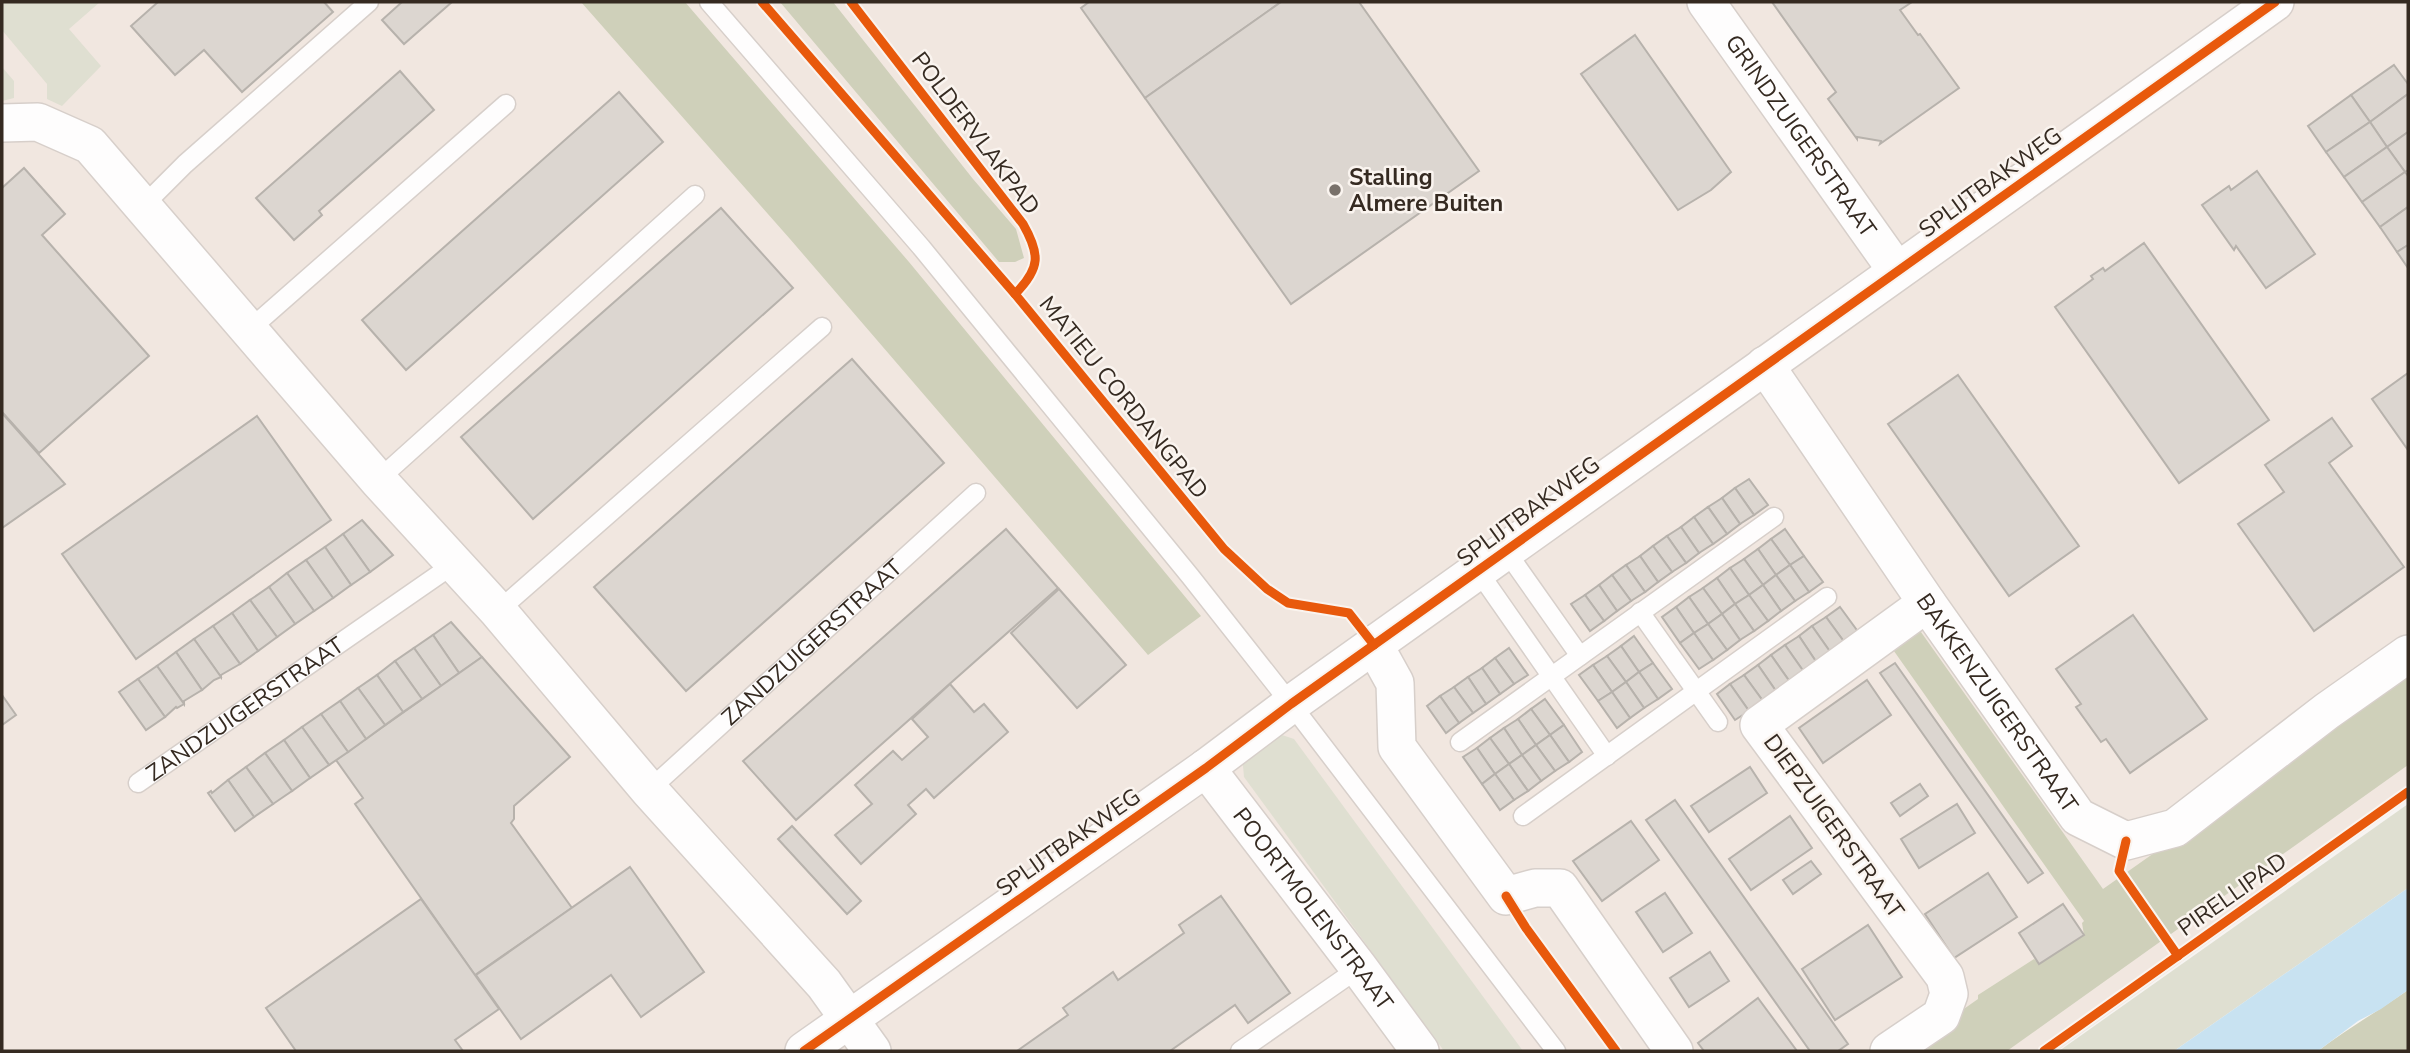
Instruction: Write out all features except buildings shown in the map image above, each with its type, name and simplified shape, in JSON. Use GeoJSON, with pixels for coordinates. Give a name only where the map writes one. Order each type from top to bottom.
{"type":"FeatureCollection","features":[{"type":"Feature","properties":{"kind":"street","name":"GRINDZUIGERSTRAAT"},"geometry":{"type":"LineString","coordinates":[[1706,2],[1897,271]]}},
{"type":"Feature","properties":{"kind":"street","name":"SPLIJTBAKWEG"},"geometry":{"type":"LineString","coordinates":[[804,1051],[1206,768],[1374,645],[2275,2]]}},
{"type":"Feature","properties":{"kind":"street"},"geometry":{"type":"LineString","coordinates":[[2,123],[38,122],[90,145],[378,480],[498,611],[649,790],[824,984],[873,1051]]}},
{"type":"Feature","properties":{"kind":"street","name":"BAKKENZUIGERSTRAAT"},"geometry":{"type":"LineString","coordinates":[[1765,366],[2078,817],[2126,841],[2175,828],[2326,711],[2408,654]]}},
{"type":"Feature","properties":{"kind":"street","name":"DIEPZUIGERSTRAAT"},"geometry":{"type":"LineString","coordinates":[[1889,1051],[1941,1016],[1950,994],[1945,977],[1759,725],[1927,603]]}},
{"type":"Feature","properties":{"kind":"street"},"geometry":{"type":"LineString","coordinates":[[1374,645],[1395,683],[1397,747],[1506,896],[1535,888],[1560,888],[1674,1051]]}},
{"type":"Feature","properties":{"kind":"street","name":"POORTMOLENSTRAAT"},"geometry":{"type":"LineString","coordinates":[[1206,768],[1420,1051]]}},
{"type":"Feature","properties":{"kind":"lane"},"geometry":{"type":"LineString","coordinates":[[142,207],[185,164],[369,2]]}},
{"type":"Feature","properties":{"kind":"lane"},"geometry":{"type":"LineString","coordinates":[[709,2],[921,247],[1191,576],[1556,1051]]}},
{"type":"Feature","properties":{"kind":"lane"},"geometry":{"type":"LineString","coordinates":[[249,330],[506,104]]}},
{"type":"Feature","properties":{"kind":"lane"},"geometry":{"type":"LineString","coordinates":[[378,480],[695,195]]}},
{"type":"Feature","properties":{"kind":"lane"},"geometry":{"type":"LineString","coordinates":[[498,611],[822,327]]}},
{"type":"Feature","properties":{"kind":"lane","name":"ZANDZUIGERSTRAAT"},"geometry":{"type":"LineString","coordinates":[[649,790],[975,493]]}},
{"type":"Feature","properties":{"kind":"lane"},"geometry":{"type":"LineString","coordinates":[[1460,742],[1774,517]]}},
{"type":"Feature","properties":{"kind":"lane","name":"SPLIJTBAKWEG"},"geometry":{"type":"LineString","coordinates":[[1492,561],[1580,656]]}},
{"type":"Feature","properties":{"kind":"lane","name":"SPLIJTBAKWEG"},"geometry":{"type":"LineString","coordinates":[[1492,561],[1551,676],[1607,756]]}},
{"type":"Feature","properties":{"kind":"lane","name":"ZANDZUIGERSTRAAT"},"geometry":{"type":"LineString","coordinates":[[138,783],[454,564]]}},
{"type":"Feature","properties":{"kind":"lane"},"geometry":{"type":"LineString","coordinates":[[1524,816],[1827,597]]}},
{"type":"Feature","properties":{"kind":"lane"},"geometry":{"type":"LineString","coordinates":[[1640,612],[1718,722]]}},
{"type":"Feature","properties":{"kind":"lane"},"geometry":{"type":"LineString","coordinates":[[1240,1051],[1359,968]]}},
{"type":"Feature","properties":{"kind":"shaded area"},"geometry":{"type":"Polygon","coordinates":[[[2,2],[2408,2],[2408,800],[2057,1051],[2,1051],[2,2]]]}},
{"type":"Feature","properties":{"kind":"shaded area"},"geometry":{"type":"Polygon","coordinates":[[[2,2],[100,2],[69,29],[101,66],[62,106],[47,99],[47,84],[2,30],[2,2]]]}},
{"type":"Feature","properties":{"kind":"shaded area"},"geometry":{"type":"Polygon","coordinates":[[[2,67],[14,81],[14,98],[2,101],[2,67]]]}},
{"type":"Feature","properties":{"kind":"shaded area"},"geometry":{"type":"Polygon","coordinates":[[[1276,733],[1294,739],[1523,1051],[1444,1051],[1244,777],[1242,755],[1276,733]]]}},
{"type":"Feature","properties":{"kind":"shaded area"},"geometry":{"type":"Polygon","coordinates":[[[2408,804],[2408,888],[2174,1051],[2059,1051],[2408,804]]]}},
{"type":"Feature","properties":{"kind":"green space"},"geometry":{"type":"Polygon","coordinates":[[[581,2],[685,2],[909,262],[1201,616],[1148,655],[790,239],[581,2]]]}},
{"type":"Feature","properties":{"kind":"green space"},"geometry":{"type":"Polygon","coordinates":[[[780,2],[833,2],[1016,229],[1024,258],[1015,262],[999,262],[780,2]]]}},
{"type":"Feature","properties":{"kind":"green space"},"geometry":{"type":"Polygon","coordinates":[[[1916,625],[2103,889],[2408,674],[2408,765],[2007,1051],[1904,1051],[1978,999],[1978,995],[2034,959],[2039,963],[2084,935],[2084,921],[1889,644],[1916,625]]]}},
{"type":"Feature","properties":{"kind":"green space"},"geometry":{"type":"Polygon","coordinates":[[[2408,990],[2408,1051],[2318,1051],[2340,1035],[2408,990]]]}},
{"type":"Feature","properties":{"kind":"water"},"geometry":{"type":"Polygon","coordinates":[[[2408,888],[2408,990],[2381,1009],[2358,1021],[2318,1051],[2174,1051],[2408,888]]]}},
{"type":"Feature","properties":{"kind":"cycle path","name":"MATIEU CORDANGPAD"},"geometry":{"type":"LineString","coordinates":[[762,2],[1015,294],[1224,549],[1267,589],[1288,603],[1349,613],[1374,645]]}},
{"type":"Feature","properties":{"kind":"cycle path","name":"POLDERVLAKPAD"},"geometry":{"type":"LineString","coordinates":[[851,2],[1023,224],[1033,244],[1035,260],[1030,276],[1015,294]]}},
{"type":"Feature","properties":{"kind":"cycle path"},"geometry":{"type":"LineString","coordinates":[[804,1051],[1206,768],[1291,704],[2275,2]]}},
{"type":"Feature","properties":{"kind":"cycle path","name":"PIRELLIPAD"},"geometry":{"type":"LineString","coordinates":[[2044,1051],[2408,792]]}},
{"type":"Feature","properties":{"kind":"cycle path"},"geometry":{"type":"LineString","coordinates":[[2126,841],[2119,871],[2178,956]]}},
{"type":"Feature","properties":{"kind":"cycle path"},"geometry":{"type":"LineString","coordinates":[[1506,896],[1526,928],[1616,1051]]}},
{"type":"Feature","properties":{"kind":"place","name":"Stalling Almere Buiten"},"geometry":{"type":"Point","coordinates":[1335,190]}}]}
